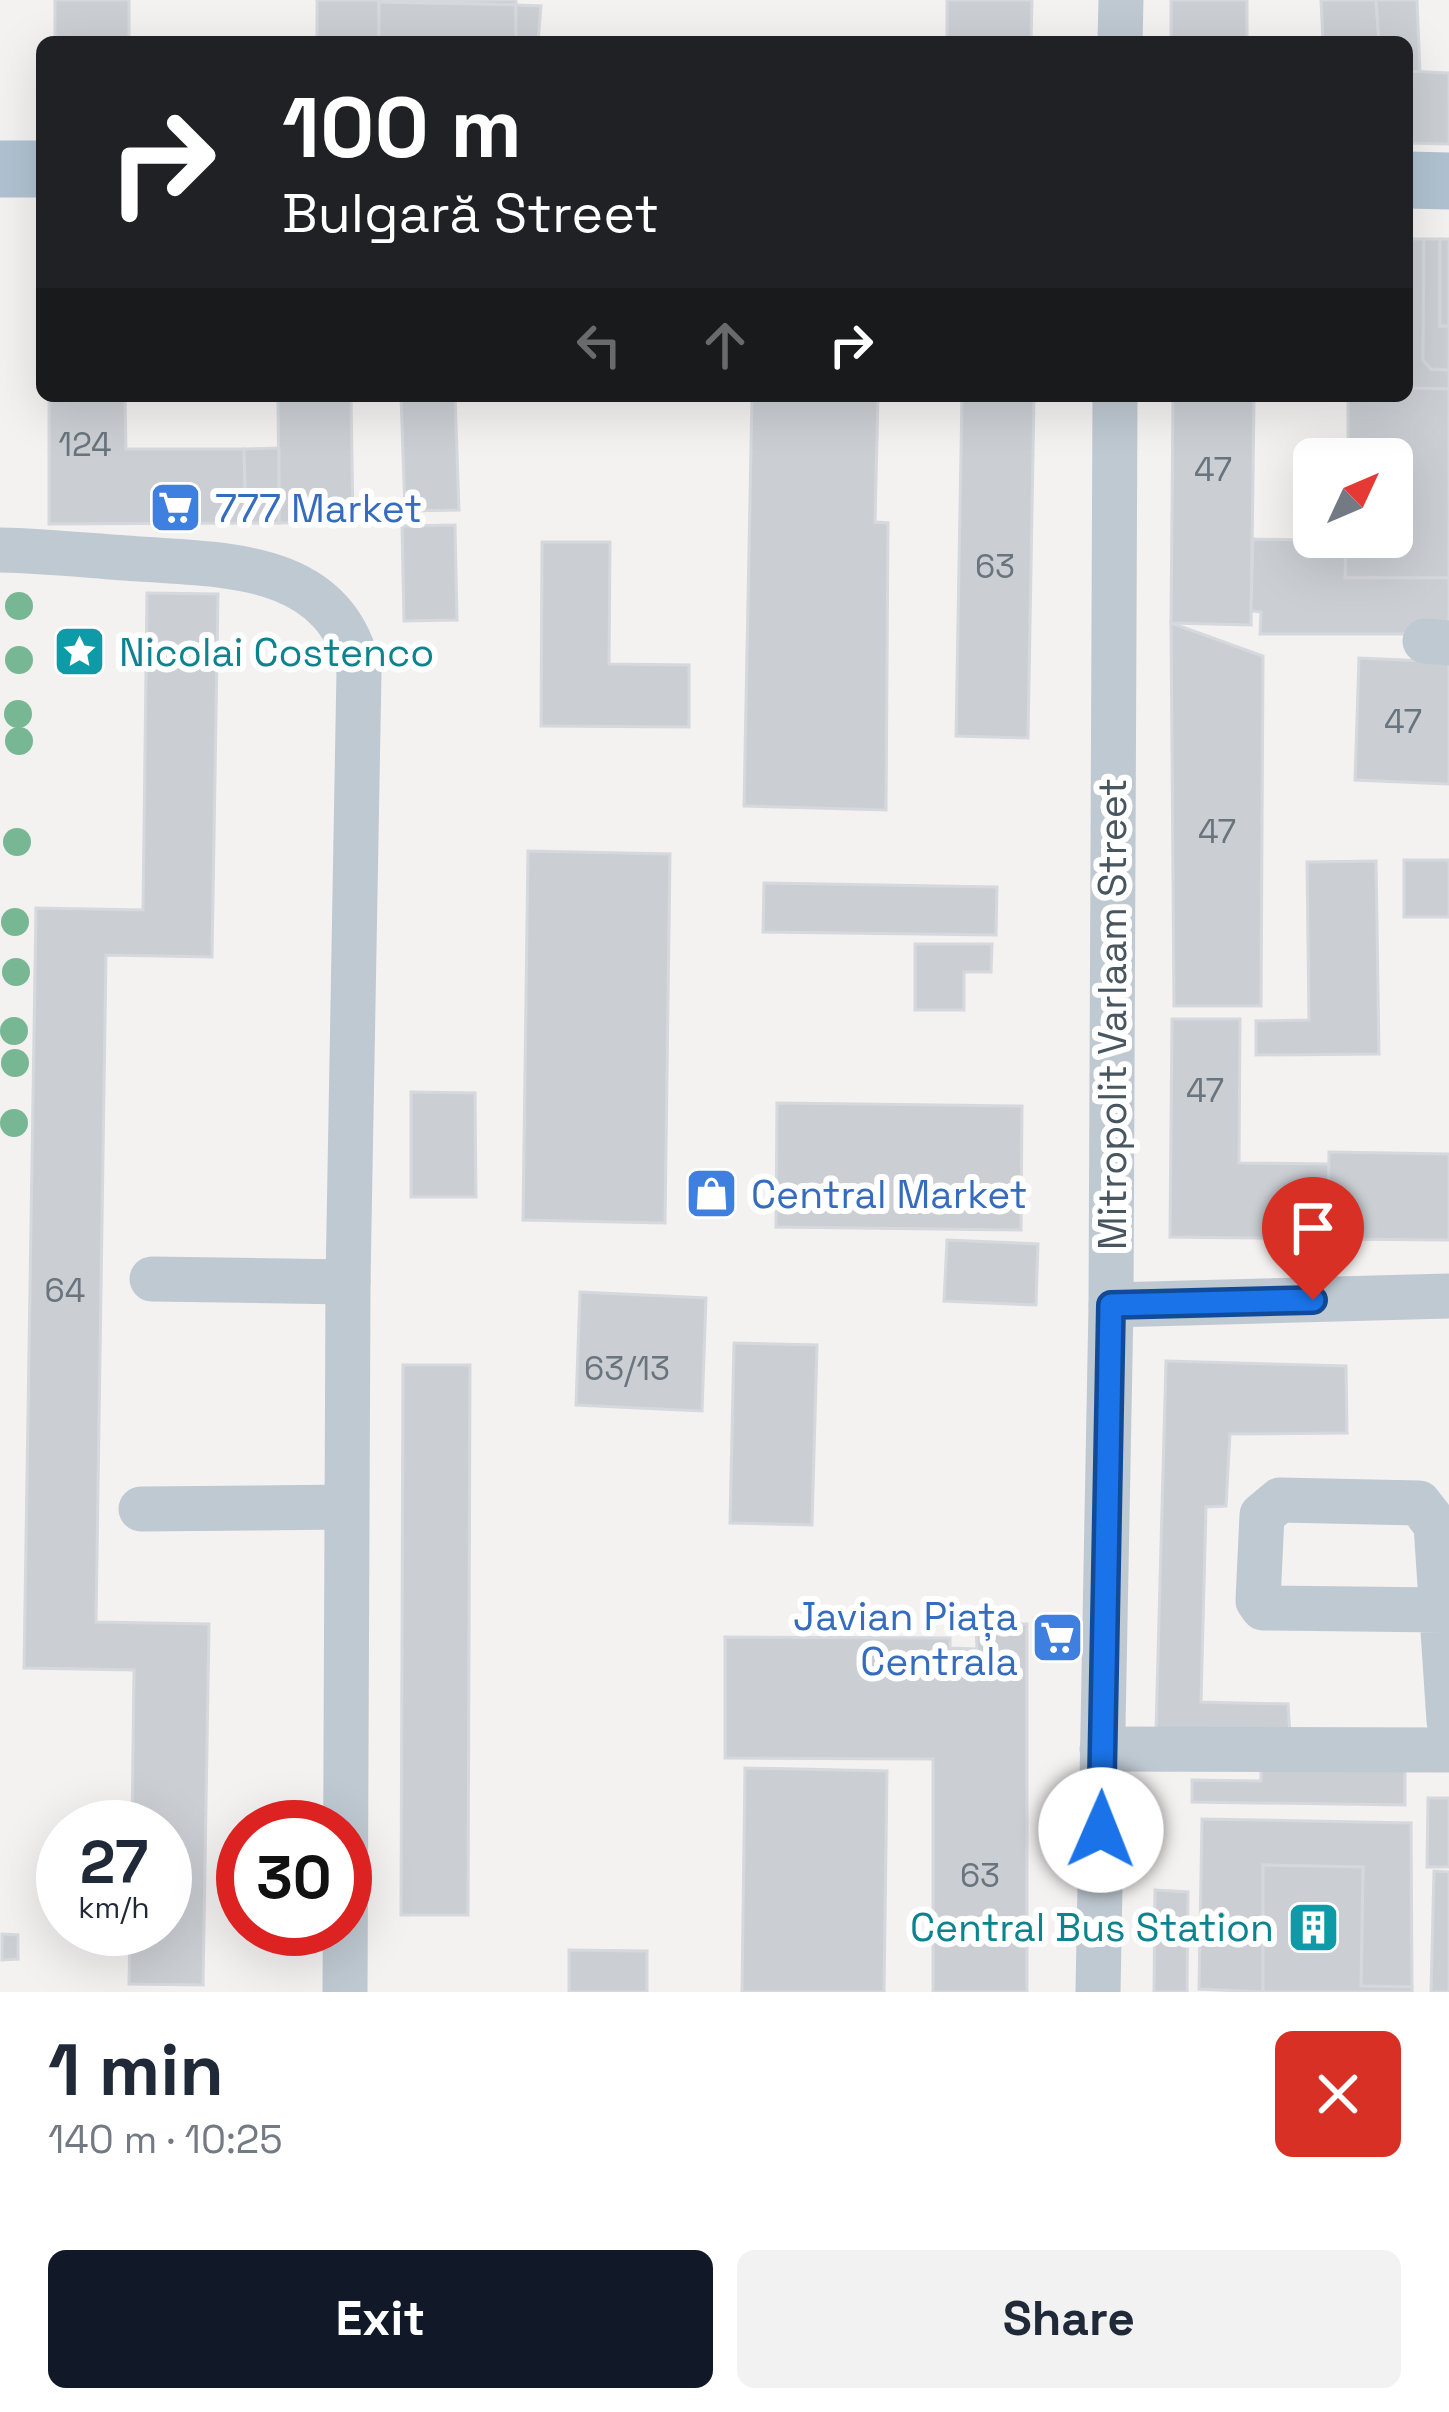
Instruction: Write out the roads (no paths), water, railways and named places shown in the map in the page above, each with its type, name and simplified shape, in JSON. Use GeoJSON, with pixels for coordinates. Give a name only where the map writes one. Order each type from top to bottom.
{"type":"FeatureCollection","features":[{"type":"Feature","properties":{"kind":"main road"},"geometry":{"type":"LineString","coordinates":[[0,169],[36,169]]}},
{"type":"Feature","properties":{"kind":"main road"},"geometry":{"type":"LineString","coordinates":[[1413,180],[1449,181]]}},
{"type":"Feature","properties":{"kind":"street"},"geometry":{"type":"LineString","coordinates":[[1120,36],[1121,0]]}},
{"type":"Feature","properties":{"kind":"street","name":"Mitropolit Varlaam Street"},"geometry":{"type":"LineString","coordinates":[[1098,1992],[1111,1305],[1115,402]]}},
{"type":"Feature","properties":{"kind":"street"},"geometry":{"type":"LineString","coordinates":[[0,550],[244,567],[308,594],[336,615],[353,640],[359,670],[348,1282],[346,1992]]}},
{"type":"Feature","properties":{"kind":"street"},"geometry":{"type":"LineString","coordinates":[[152,1279],[348,1282]]}},
{"type":"Feature","properties":{"kind":"street"},"geometry":{"type":"LineString","coordinates":[[1111,1305],[1449,1296]]}},
{"type":"Feature","properties":{"kind":"street"},"geometry":{"type":"LineString","coordinates":[[141,1509],[346,1508]]}},
{"type":"Feature","properties":{"kind":"street"},"geometry":{"type":"LineString","coordinates":[[1442,1610],[1449,1721]]}},
{"type":"Feature","properties":{"kind":"street"},"geometry":{"type":"LineString","coordinates":[[1102,1749],[1449,1750]]}},
{"type":"Feature","properties":{"kind":"place","name":"777 Market"},"geometry":{"type":"Point","coordinates":[176,508]}},
{"type":"Feature","properties":{"kind":"place","name":"Nicolai Costenco"},"geometry":{"type":"Point","coordinates":[80,652]}},
{"type":"Feature","properties":{"kind":"place","name":"Central Market"},"geometry":{"type":"Point","coordinates":[712,1194]}},
{"type":"Feature","properties":{"kind":"place","name":"Javian Piața Centrala"},"geometry":{"type":"Point","coordinates":[1057,1638]}},
{"type":"Feature","properties":{"kind":"place","name":"Central Bus Station"},"geometry":{"type":"Point","coordinates":[1313,1927]}}]}
